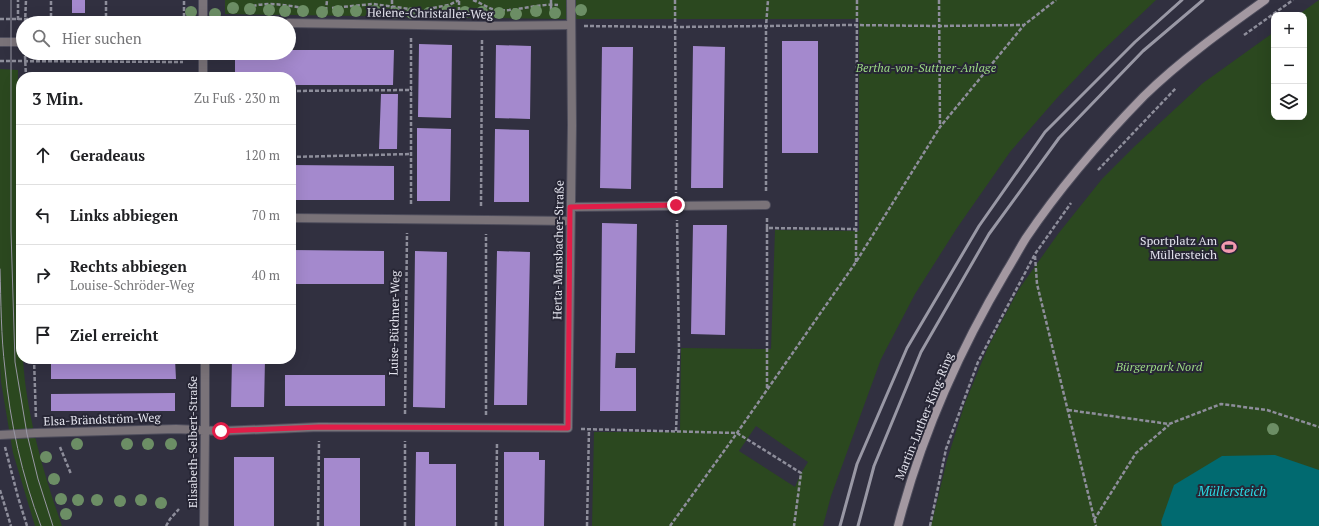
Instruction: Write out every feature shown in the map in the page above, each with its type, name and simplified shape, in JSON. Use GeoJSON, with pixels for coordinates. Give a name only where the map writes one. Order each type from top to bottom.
{"type":"FeatureCollection","features":[{"type":"Feature","properties":{"kind":"main road","name":"Martin-Luther-King-Ring"},"geometry":{"type":"LineString","coordinates":[[898,526],[910,483],[924,442],[950,379],[983,311],[1026,238],[1096,148],[1145,96],[1200,47],[1265,0]]}},
{"type":"Feature","properties":{"kind":"street"},"geometry":{"type":"LineString","coordinates":[[203,0],[203,16]]}},
{"type":"Feature","properties":{"kind":"street","name":"Herta-Mansbacher-Straße"},"geometry":{"type":"LineString","coordinates":[[568,428],[572,125],[571,4]]}},
{"type":"Feature","properties":{"kind":"street","name":"Helene-Christaller-Weg"},"geometry":{"type":"LineString","coordinates":[[296,23],[482,26],[571,25]]}},
{"type":"Feature","properties":{"kind":"street"},"geometry":{"type":"LineString","coordinates":[[0,42],[16,42]]}},
{"type":"Feature","properties":{"kind":"street"},"geometry":{"type":"LineString","coordinates":[[203,60],[203,72]]}},
{"type":"Feature","properties":{"kind":"street"},"geometry":{"type":"LineString","coordinates":[[570,207],[766,205]]}},
{"type":"Feature","properties":{"kind":"street"},"geometry":{"type":"LineString","coordinates":[[296,218],[570,221]]}},
{"type":"Feature","properties":{"kind":"street","name":"Elisabeth-Selbert-Straße"},"geometry":{"type":"LineString","coordinates":[[204,526],[205,364]]}},
{"type":"Feature","properties":{"kind":"street"},"geometry":{"type":"LineString","coordinates":[[205,430],[319,427],[568,428]]}},
{"type":"Feature","properties":{"kind":"street","name":"Elsa-Brändström-Weg"},"geometry":{"type":"LineString","coordinates":[[1,435],[176,429],[205,430]]}},
{"type":"Feature","properties":{"kind":"path"},"geometry":{"type":"LineString","coordinates":[[18,0],[18,16]]}},
{"type":"Feature","properties":{"kind":"path"},"geometry":{"type":"LineString","coordinates":[[25,16],[26,0]]}},
{"type":"Feature","properties":{"kind":"path"},"geometry":{"type":"LineString","coordinates":[[51,0],[51,16]]}},
{"type":"Feature","properties":{"kind":"path"},"geometry":{"type":"LineString","coordinates":[[106,0],[106,16]]}},
{"type":"Feature","properties":{"kind":"path"},"geometry":{"type":"LineString","coordinates":[[184,0],[184,16]]}},
{"type":"Feature","properties":{"kind":"path"},"geometry":{"type":"LineString","coordinates":[[424,10],[448,5],[460,0]]}},
{"type":"Feature","properties":{"kind":"path"},"geometry":{"type":"LineString","coordinates":[[473,0],[496,10],[521,9],[549,4],[571,4]]}},
{"type":"Feature","properties":{"kind":"path"},"geometry":{"type":"LineString","coordinates":[[675,0],[676,205],[679,350],[676,431]]}},
{"type":"Feature","properties":{"kind":"path"},"geometry":{"type":"LineString","coordinates":[[766,205],[766,26],[768,0]]}},
{"type":"Feature","properties":{"kind":"path"},"geometry":{"type":"LineString","coordinates":[[856,262],[857,0]]}},
{"type":"Feature","properties":{"kind":"path"},"geometry":{"type":"LineString","coordinates":[[939,0],[938,26],[940,127]]}},
{"type":"Feature","properties":{"kind":"path"},"geometry":{"type":"LineString","coordinates":[[670,526],[768,390],[856,262],[940,127],[1024,25],[1056,0]]}},
{"type":"Feature","properties":{"kind":"path"},"geometry":{"type":"LineString","coordinates":[[235,16],[239,12],[252,6],[282,4],[304,8]]}},
{"type":"Feature","properties":{"kind":"path"},"geometry":{"type":"LineString","coordinates":[[320,9],[373,4],[417,10]]}},
{"type":"Feature","properties":{"kind":"path"},"geometry":{"type":"LineString","coordinates":[[0,19],[16,20]]}},
{"type":"Feature","properties":{"kind":"path","name":"Luise-Büchner-Weg"},"geometry":{"type":"LineString","coordinates":[[405,427],[412,90],[411,25]]}},
{"type":"Feature","properties":{"kind":"path"},"geometry":{"type":"LineString","coordinates":[[571,25],[675,27],[1024,25]]}},
{"type":"Feature","properties":{"kind":"path"},"geometry":{"type":"LineString","coordinates":[[482,26],[486,427]]}},
{"type":"Feature","properties":{"kind":"path"},"geometry":{"type":"LineString","coordinates":[[0,61],[184,62]]}},
{"type":"Feature","properties":{"kind":"path"},"geometry":{"type":"LineString","coordinates":[[25,61],[26,72]]}},
{"type":"Feature","properties":{"kind":"path"},"geometry":{"type":"LineString","coordinates":[[1095,173],[1180,84]]}},
{"type":"Feature","properties":{"kind":"path"},"geometry":{"type":"LineString","coordinates":[[296,91],[412,90]]}},
{"type":"Feature","properties":{"kind":"path"},"geometry":{"type":"LineString","coordinates":[[296,157],[411,154]]}},
{"type":"Feature","properties":{"kind":"path"},"geometry":{"type":"LineString","coordinates":[[930,526],[946,449],[978,362],[1035,254],[1075,197]]}},
{"type":"Feature","properties":{"kind":"path"},"geometry":{"type":"LineString","coordinates":[[768,390],[767,228],[856,229]]}},
{"type":"Feature","properties":{"kind":"path"},"geometry":{"type":"LineString","coordinates":[[1035,254],[1037,284],[1096,526]]}},
{"type":"Feature","properties":{"kind":"path"},"geometry":{"type":"LineString","coordinates":[[34,364],[36,433]]}},
{"type":"Feature","properties":{"kind":"path"},"geometry":{"type":"LineString","coordinates":[[1094,520],[1136,453],[1169,424],[1221,404],[1268,410],[1319,427]]}},
{"type":"Feature","properties":{"kind":"path"},"geometry":{"type":"LineString","coordinates":[[1068,410],[1169,424]]}},
{"type":"Feature","properties":{"kind":"path"},"geometry":{"type":"LineString","coordinates":[[318,526],[319,427]]}},
{"type":"Feature","properties":{"kind":"path"},"geometry":{"type":"LineString","coordinates":[[405,427],[405,526]]}},
{"type":"Feature","properties":{"kind":"path"},"geometry":{"type":"LineString","coordinates":[[496,526],[497,427]]}},
{"type":"Feature","properties":{"kind":"path"},"geometry":{"type":"LineString","coordinates":[[568,428],[737,434],[801,473],[794,526]]}},
{"type":"Feature","properties":{"kind":"path"},"geometry":{"type":"LineString","coordinates":[[588,526],[589,429]]}},
{"type":"Feature","properties":{"kind":"path"},"geometry":{"type":"LineString","coordinates":[[54,433],[71,474]]}},
{"type":"Feature","properties":{"kind":"path"},"geometry":{"type":"LineString","coordinates":[[1,435],[27,526]]}},
{"type":"Feature","properties":{"kind":"path"},"geometry":{"type":"LineString","coordinates":[[0,490],[11,526]]}},
{"type":"Feature","properties":{"kind":"path"},"geometry":{"type":"LineString","coordinates":[[166,526],[179,509]]}},
{"type":"Feature","properties":{"kind":"green space","name":"Bertha-von-Suttner-Anlage"},"geometry":{"type":"Polygon","coordinates":[[[225,0],[1156,0],[1098,55],[1057,98],[1010,152],[957,228],[915,294],[881,359],[831,496],[823,526],[592,526],[594,432],[680,432],[681,348],[771,349],[775,230],[859,231],[859,19],[559,19],[225,14],[225,0]],[[756,426],[739,451],[795,487],[808,462],[756,426]]]}},
{"type":"Feature","properties":{"kind":"green space","name":"Bürgerpark Nord"},"geometry":{"type":"Polygon","coordinates":[[[1319,0],[1319,526],[931,526],[947,460],[965,403],[988,347],[1019,289],[1058,234],[1102,179],[1135,146],[1203,83],[1271,34],[1271,120],[1307,120],[1307,12],[1302,12],[1319,0]]]}},
{"type":"Feature","properties":{"kind":"green space"},"geometry":{"type":"Polygon","coordinates":[[[0,69],[18,70],[18,72],[16,72],[16,364],[23,364],[28,401],[37,444],[62,526],[35,526],[13,453],[1,382],[0,69]]]}},
{"type":"Feature","properties":{"kind":"water","name":"Müllersteich"},"geometry":{"type":"Polygon","coordinates":[[[1275,455],[1319,470],[1319,526],[1162,526],[1161,522],[1174,485],[1222,456],[1275,455]]]}},
{"type":"Feature","properties":{"kind":"building"},"geometry":{"type":"Polygon","coordinates":[[[72,0],[85,0],[85,13],[72,13],[72,0]]]}},
{"type":"Feature","properties":{"kind":"building"},"geometry":{"type":"Polygon","coordinates":[[[782,41],[818,41],[818,153],[782,153],[782,41]]]}},
{"type":"Feature","properties":{"kind":"building"},"geometry":{"type":"Polygon","coordinates":[[[419,44],[452,45],[451,118],[418,117],[419,44]]]}},
{"type":"Feature","properties":{"kind":"building"},"geometry":{"type":"Polygon","coordinates":[[[496,45],[531,46],[530,119],[495,118],[496,45]]]}},
{"type":"Feature","properties":{"kind":"building"},"geometry":{"type":"Polygon","coordinates":[[[693,46],[725,47],[723,188],[691,188],[693,46]]]}},
{"type":"Feature","properties":{"kind":"building"},"geometry":{"type":"Polygon","coordinates":[[[602,47],[633,47],[631,189],[600,188],[602,47]]]}},
{"type":"Feature","properties":{"kind":"building"},"geometry":{"type":"Polygon","coordinates":[[[296,50],[394,50],[393,85],[296,85],[296,72],[235,72],[235,60],[296,60],[296,50]]]}},
{"type":"Feature","properties":{"kind":"building"},"geometry":{"type":"Polygon","coordinates":[[[381,94],[398,94],[397,149],[379,149],[381,94]]]}},
{"type":"Feature","properties":{"kind":"building"},"geometry":{"type":"Polygon","coordinates":[[[417,128],[451,129],[450,201],[417,201],[417,128]]]}},
{"type":"Feature","properties":{"kind":"building"},"geometry":{"type":"Polygon","coordinates":[[[495,129],[529,130],[529,202],[494,202],[495,129]]]}},
{"type":"Feature","properties":{"kind":"building"},"geometry":{"type":"Polygon","coordinates":[[[296,165],[394,166],[394,200],[296,200],[296,165]]]}},
{"type":"Feature","properties":{"kind":"building"},"geometry":{"type":"Polygon","coordinates":[[[602,223],[637,224],[635,353],[616,353],[615,368],[636,368],[636,411],[600,411],[602,223]]]}},
{"type":"Feature","properties":{"kind":"building"},"geometry":{"type":"Polygon","coordinates":[[[693,225],[727,225],[725,335],[691,334],[693,225]]]}},
{"type":"Feature","properties":{"kind":"building"},"geometry":{"type":"Polygon","coordinates":[[[296,250],[384,251],[384,284],[296,284],[296,250]]]}},
{"type":"Feature","properties":{"kind":"building"},"geometry":{"type":"Polygon","coordinates":[[[415,251],[447,252],[445,408],[413,407],[415,251]]]}},
{"type":"Feature","properties":{"kind":"building"},"geometry":{"type":"Polygon","coordinates":[[[497,251],[530,252],[527,405],[494,405],[497,251]]]}},
{"type":"Feature","properties":{"kind":"building"},"geometry":{"type":"Polygon","coordinates":[[[51,364],[175,364],[176,379],[51,379],[51,364]]]}},
{"type":"Feature","properties":{"kind":"building"},"geometry":{"type":"Polygon","coordinates":[[[232,364],[265,364],[264,407],[231,407],[232,364]]]}},
{"type":"Feature","properties":{"kind":"building"},"geometry":{"type":"Polygon","coordinates":[[[285,375],[385,375],[385,406],[285,406],[285,375]]]}},
{"type":"Feature","properties":{"kind":"building"},"geometry":{"type":"Polygon","coordinates":[[[175,393],[175,411],[51,411],[51,394],[175,393]]]}},
{"type":"Feature","properties":{"kind":"building"},"geometry":{"type":"Polygon","coordinates":[[[416,452],[429,452],[429,464],[456,464],[456,526],[415,526],[416,452]]]}},
{"type":"Feature","properties":{"kind":"building"},"geometry":{"type":"Polygon","coordinates":[[[504,452],[539,452],[539,460],[545,460],[544,526],[504,526],[504,452]]]}},
{"type":"Feature","properties":{"kind":"building"},"geometry":{"type":"Polygon","coordinates":[[[234,457],[274,457],[274,526],[234,526],[234,457]]]}},
{"type":"Feature","properties":{"kind":"building"},"geometry":{"type":"Polygon","coordinates":[[[324,458],[360,458],[360,526],[324,526],[324,458]]]}},
{"type":"Feature","properties":{"kind":"tram line"},"geometry":{"type":"LineString","coordinates":[[11,0],[11,231],[15,362],[27,434],[38,479],[53,526]]}},
{"type":"Feature","properties":{"kind":"tram line"},"geometry":{"type":"LineString","coordinates":[[0,269],[1,319],[10,409],[28,488],[41,526]]}},
{"type":"Feature","properties":{"kind":"railway"},"geometry":{"type":"LineString","coordinates":[[840,526],[857,464],[907,348],[979,226],[1045,132],[1135,42],[1182,0]]}},
{"type":"Feature","properties":{"kind":"railway"},"geometry":{"type":"LineString","coordinates":[[858,526],[874,466],[921,352],[989,234],[1059,138],[1143,51],[1203,0]]}},
{"type":"Feature","properties":{"kind":"place","name":"Sportplatz Am Müllersteich"},"geometry":{"type":"Point","coordinates":[1229,247]}},
{"type":"Feature","properties":{"kind":"route"},"geometry":{"type":"LineString","coordinates":[[221,431],[319,427],[568,428],[570,207],[676,205]]}}]}
